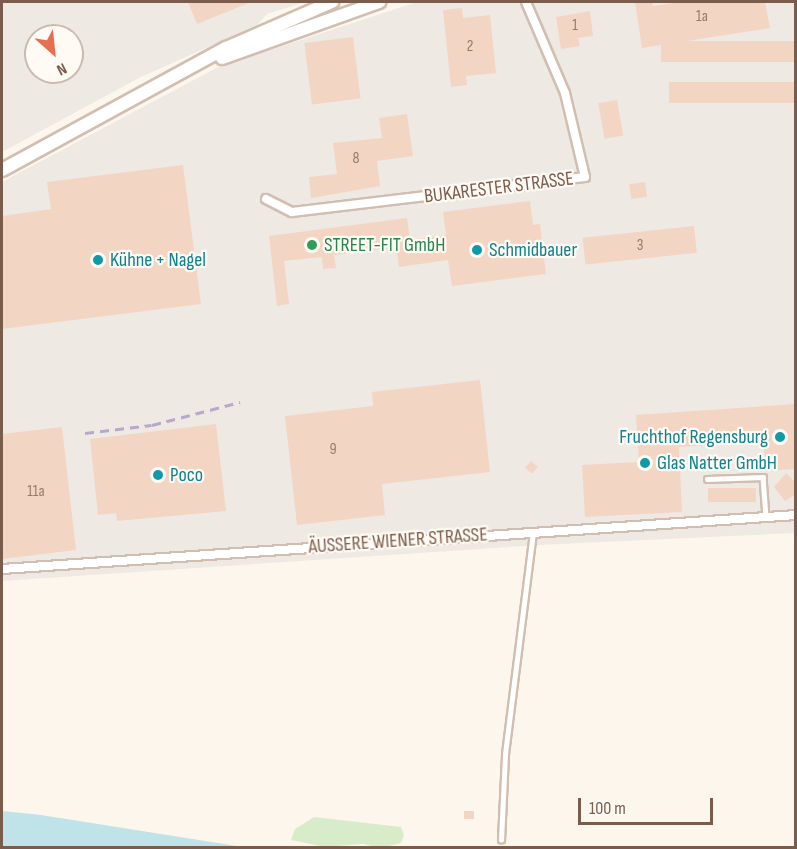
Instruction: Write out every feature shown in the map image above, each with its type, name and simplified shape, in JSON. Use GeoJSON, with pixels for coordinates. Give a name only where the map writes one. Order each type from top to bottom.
{"type":"FeatureCollection","features":[{"type":"Feature","properties":{"kind":"main road"},"geometry":{"type":"LineString","coordinates":[[2,170],[244,39],[332,2]]}},
{"type":"Feature","properties":{"kind":"main road"},"geometry":{"type":"LineString","coordinates":[[166,81],[379,2]]}},
{"type":"Feature","properties":{"kind":"street","name":"BUKARESTER STRASSE"},"geometry":{"type":"LineString","coordinates":[[266,199],[292,212],[585,177],[565,93],[526,2]]}},
{"type":"Feature","properties":{"kind":"street","name":"ÄUSSERE WIENER STRASSE"},"geometry":{"type":"LineString","coordinates":[[2,569],[795,515]]}},
{"type":"Feature","properties":{"kind":"lane"},"geometry":{"type":"LineString","coordinates":[[707,479],[763,477],[766,517]]}},
{"type":"Feature","properties":{"kind":"lane"},"geometry":{"type":"LineString","coordinates":[[501,840],[505,754],[533,532]]}},
{"type":"Feature","properties":{"kind":"shaded area"},"geometry":{"type":"Polygon","coordinates":[[[2,2],[305,2],[267,14],[257,25],[139,78],[2,152],[2,2]]]}},
{"type":"Feature","properties":{"kind":"shaded area"},"geometry":{"type":"Polygon","coordinates":[[[417,2],[795,2],[795,533],[539,545],[2,581],[2,182],[218,67],[417,2]]]}},
{"type":"Feature","properties":{"kind":"green space"},"geometry":{"type":"Polygon","coordinates":[[[314,817],[401,827],[404,835],[401,843],[381,848],[363,844],[325,847],[291,840],[295,829],[314,817]]]}},
{"type":"Feature","properties":{"kind":"water"},"geometry":{"type":"Polygon","coordinates":[[[2,811],[41,815],[243,847],[2,847],[2,811]]]}},
{"type":"Feature","properties":{"kind":"building"},"geometry":{"type":"Polygon","coordinates":[[[188,2],[251,2],[197,24],[188,2]]]}},
{"type":"Feature","properties":{"kind":"building"},"geometry":{"type":"Polygon","coordinates":[[[635,2],[652,2],[653,6],[680,2],[765,2],[770,28],[642,48],[635,2]]]}},
{"type":"Feature","properties":{"kind":"building"},"geometry":{"type":"Polygon","coordinates":[[[462,8],[463,18],[490,15],[496,73],[466,76],[467,85],[451,87],[443,10],[462,8]]]}},
{"type":"Feature","properties":{"kind":"building"},"geometry":{"type":"Polygon","coordinates":[[[590,11],[593,36],[578,38],[580,46],[561,49],[556,17],[590,11]]]}},
{"type":"Feature","properties":{"kind":"building"},"geometry":{"type":"Polygon","coordinates":[[[353,37],[361,99],[312,105],[304,43],[353,37]]]}},
{"type":"Feature","properties":{"kind":"building"},"geometry":{"type":"Polygon","coordinates":[[[661,41],[795,41],[795,62],[661,62],[661,41]]]}},
{"type":"Feature","properties":{"kind":"building"},"geometry":{"type":"Polygon","coordinates":[[[669,82],[795,82],[795,103],[669,103],[669,82]]]}},
{"type":"Feature","properties":{"kind":"building"},"geometry":{"type":"Polygon","coordinates":[[[617,100],[623,135],[605,139],[598,103],[617,100]]]}},
{"type":"Feature","properties":{"kind":"building"},"geometry":{"type":"Polygon","coordinates":[[[407,114],[413,156],[377,161],[380,186],[311,198],[309,177],[337,174],[333,143],[382,138],[379,118],[407,114]]]}},
{"type":"Feature","properties":{"kind":"building","name":"Kühne + Nagel"},"geometry":{"type":"Polygon","coordinates":[[[183,165],[201,304],[2,329],[2,216],[51,209],[47,182],[183,165]]]}},
{"type":"Feature","properties":{"kind":"building"},"geometry":{"type":"Polygon","coordinates":[[[645,182],[647,197],[631,199],[629,184],[645,182]]]}},
{"type":"Feature","properties":{"kind":"building","name":"Schmidbauer"},"geometry":{"type":"Polygon","coordinates":[[[530,201],[533,225],[540,224],[546,274],[452,286],[448,260],[399,267],[397,252],[392,252],[391,248],[334,255],[336,268],[323,269],[322,257],[284,261],[289,304],[277,306],[269,236],[407,218],[410,240],[446,235],[443,212],[530,201]]]}},
{"type":"Feature","properties":{"kind":"building","name":"Schmidbauer"},"geometry":{"type":"Polygon","coordinates":[[[694,226],[697,253],[585,265],[583,238],[694,226]]]}},
{"type":"Feature","properties":{"kind":"building"},"geometry":{"type":"Polygon","coordinates":[[[480,380],[490,472],[382,484],[385,515],[297,525],[285,416],[373,406],[372,392],[480,380]]]}},
{"type":"Feature","properties":{"kind":"building"},"geometry":{"type":"Polygon","coordinates":[[[795,404],[795,469],[765,471],[764,437],[747,438],[748,443],[679,447],[682,512],[585,517],[582,465],[639,462],[636,415],[795,404]]]}},
{"type":"Feature","properties":{"kind":"building","name":"Poco"},"geometry":{"type":"Polygon","coordinates":[[[216,424],[226,511],[117,521],[116,513],[98,515],[90,439],[216,424]]]}},
{"type":"Feature","properties":{"kind":"building"},"geometry":{"type":"Polygon","coordinates":[[[62,427],[76,550],[2,559],[2,434],[62,427]]]}},
{"type":"Feature","properties":{"kind":"building"},"geometry":{"type":"Polygon","coordinates":[[[531,461],[538,467],[532,474],[525,468],[531,461]]]}},
{"type":"Feature","properties":{"kind":"building"},"geometry":{"type":"Polygon","coordinates":[[[786,473],[795,482],[795,495],[785,501],[774,487],[786,473]]]}},
{"type":"Feature","properties":{"kind":"building"},"geometry":{"type":"Polygon","coordinates":[[[708,488],[756,488],[756,502],[708,502],[708,488]]]}},
{"type":"Feature","properties":{"kind":"building"},"geometry":{"type":"Polygon","coordinates":[[[464,811],[474,811],[474,819],[464,819],[464,811]]]}},
{"type":"Feature","properties":{"kind":"railway"},"geometry":{"type":"LineString","coordinates":[[85,433],[152,425],[240,402]]}},
{"type":"Feature","properties":{"kind":"place","name":"STREET-FIT GmbH"},"geometry":{"type":"Point","coordinates":[312,245]}},
{"type":"Feature","properties":{"kind":"place","name":"Schmidbauer"},"geometry":{"type":"Point","coordinates":[477,250]}},
{"type":"Feature","properties":{"kind":"place","name":"Kühne + Nagel"},"geometry":{"type":"Point","coordinates":[98,260]}},
{"type":"Feature","properties":{"kind":"place","name":"Fruchthof Regensburg"},"geometry":{"type":"Point","coordinates":[780,437]}},
{"type":"Feature","properties":{"kind":"place","name":"Glas Natter GmbH"},"geometry":{"type":"Point","coordinates":[645,463]}},
{"type":"Feature","properties":{"kind":"place","name":"Poco"},"geometry":{"type":"Point","coordinates":[158,475]}}]}
